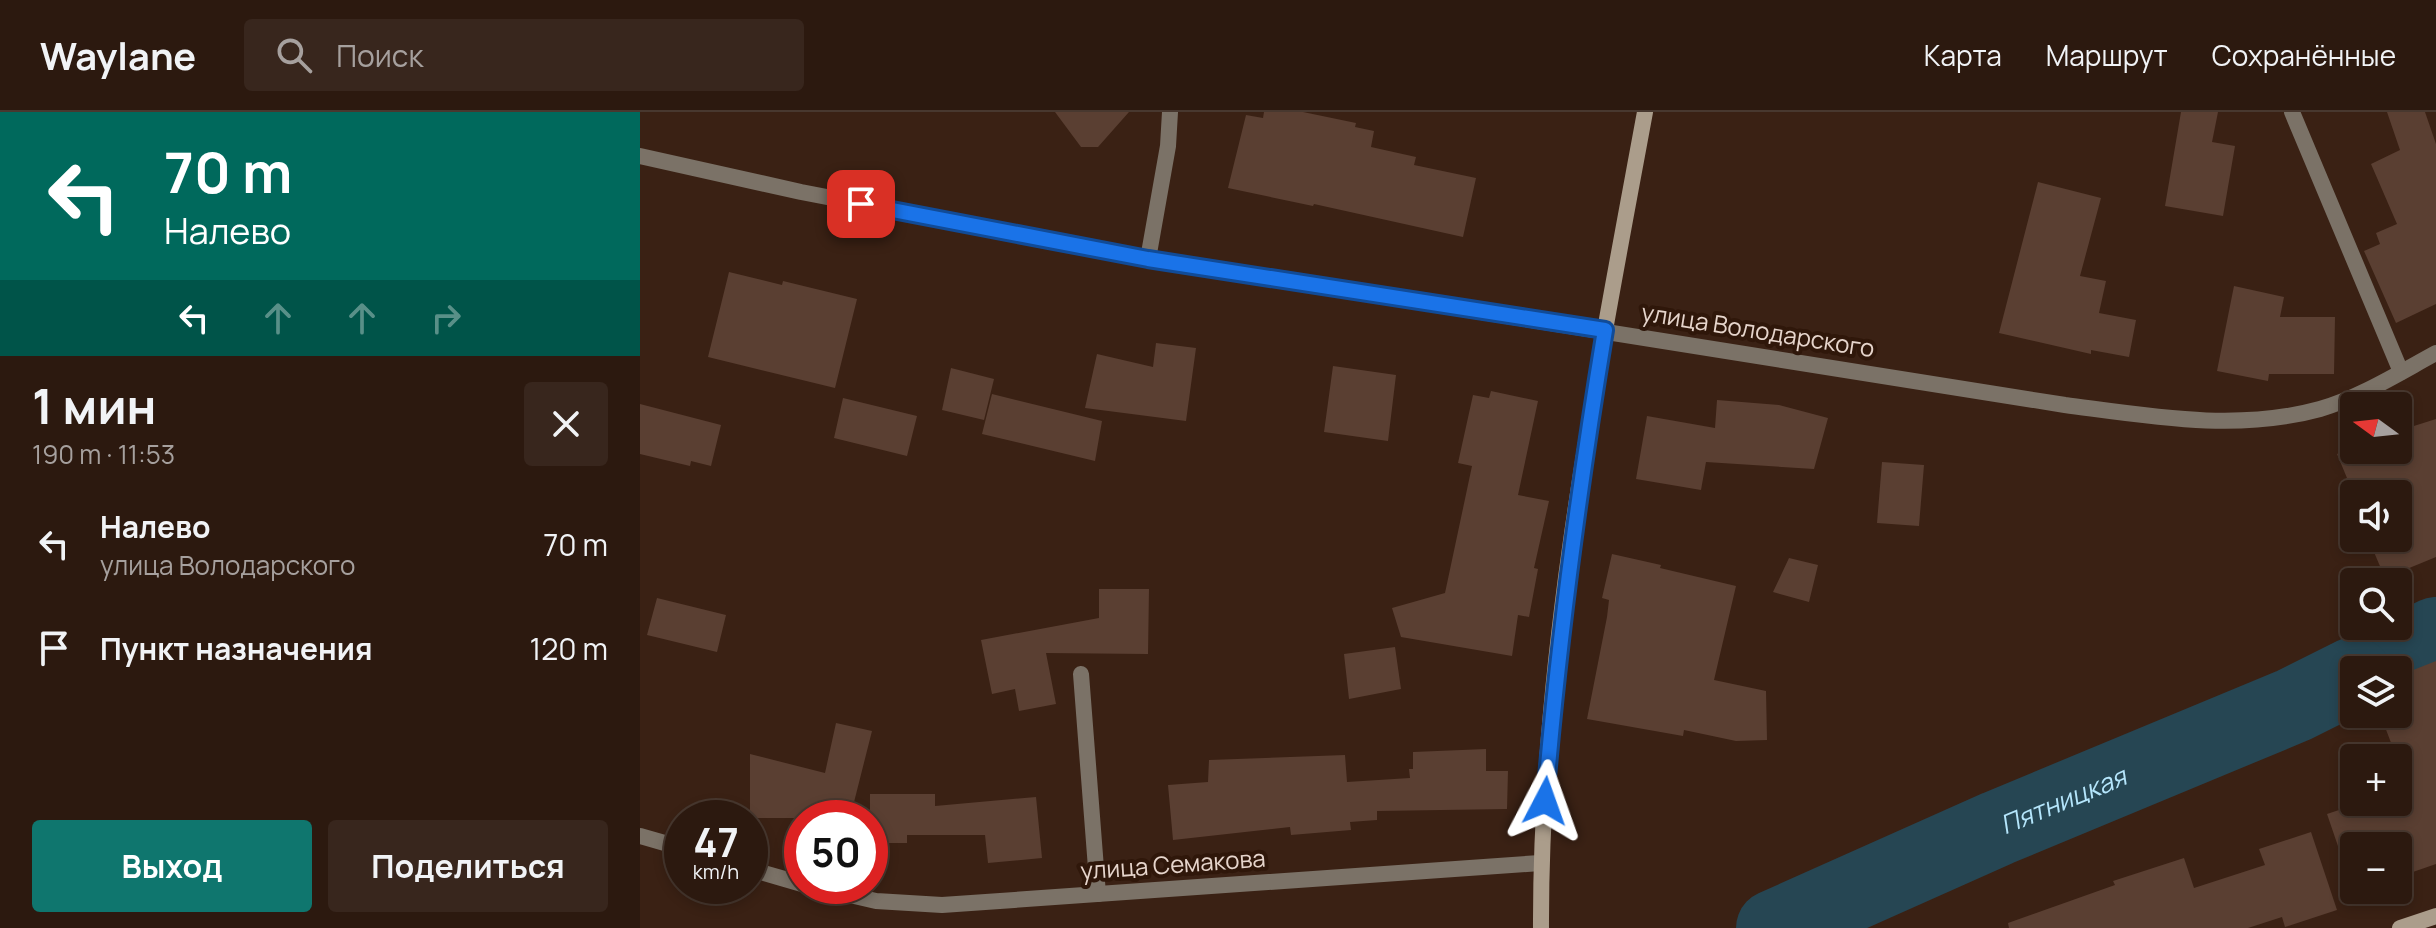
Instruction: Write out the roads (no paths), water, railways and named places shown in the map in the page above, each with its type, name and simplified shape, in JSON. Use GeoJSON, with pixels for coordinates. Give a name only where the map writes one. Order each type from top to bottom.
{"type":"FeatureCollection","features":[{"type":"Feature","properties":{"kind":"main road"},"geometry":{"type":"LineString","coordinates":[[1541,928],[1540,863],[1562,622],[1582,467],[1645,112]]}},
{"type":"Feature","properties":{"kind":"main road"},"geometry":{"type":"LineString","coordinates":[[2400,928],[2436,916]]}},
{"type":"Feature","properties":{"kind":"street"},"geometry":{"type":"LineString","coordinates":[[1148,259],[1168,146],[1170,112]]}},
{"type":"Feature","properties":{"kind":"street"},"geometry":{"type":"LineString","coordinates":[[2292,112],[2401,372]]}},
{"type":"Feature","properties":{"kind":"street","name":"улица Володарского"},"geometry":{"type":"LineString","coordinates":[[640,156],[801,192],[1148,259],[2065,405],[2166,418],[2226,422],[2283,417],[2322,408],[2360,394],[2436,353]]}},
{"type":"Feature","properties":{"kind":"street"},"geometry":{"type":"LineString","coordinates":[[1081,674],[1098,894]]}},
{"type":"Feature","properties":{"kind":"street"},"geometry":{"type":"LineString","coordinates":[[640,836],[664,843]]}},
{"type":"Feature","properties":{"kind":"street","name":"улица Семакова"},"geometry":{"type":"LineString","coordinates":[[888,902],[942,905],[1540,863]]}},
{"type":"Feature","properties":{"kind":"waterway","name":"Пятницкая"},"geometry":{"type":"LineString","coordinates":[[2393,656],[2436,635]]}},
{"type":"Feature","properties":{"kind":"waterway","name":"Пятницкая"},"geometry":{"type":"LineString","coordinates":[[1774,928],[1998,828],[2294,705],[2340,682]]}}]}
